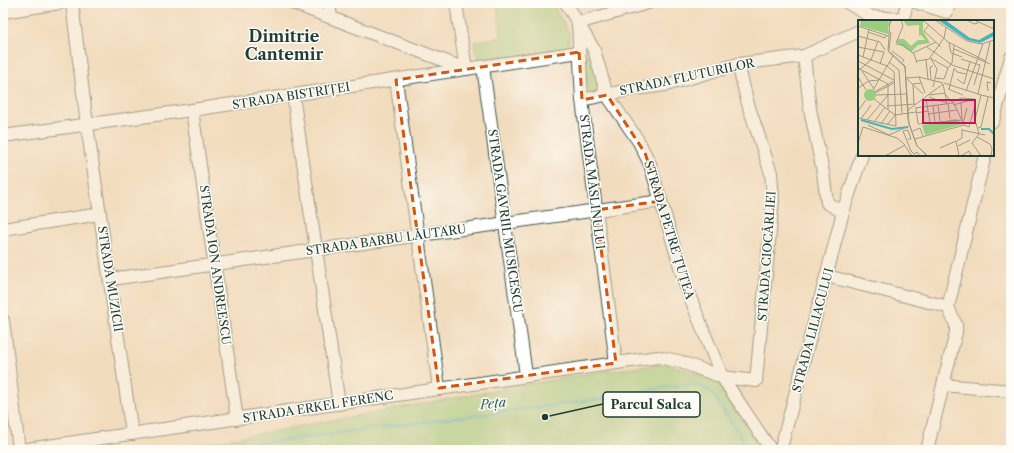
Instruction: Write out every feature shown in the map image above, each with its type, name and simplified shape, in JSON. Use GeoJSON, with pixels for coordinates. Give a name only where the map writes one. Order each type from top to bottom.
{"type":"FeatureCollection","features":[{"type":"Feature","properties":{"kind":"street"},"geometry":{"type":"LineString","coordinates":[[3,12],[60,3]]}},
{"type":"Feature","properties":{"kind":"street","name":"STRADA MUZICII"},"geometry":{"type":"LineString","coordinates":[[72,3],[87,125],[111,279],[132,434]]}},
{"type":"Feature","properties":{"kind":"street"},"geometry":{"type":"LineString","coordinates":[[292,3],[466,69],[456,3]]}},
{"type":"Feature","properties":{"kind":"street"},"geometry":{"type":"LineString","coordinates":[[329,3],[331,17]]}},
{"type":"Feature","properties":{"kind":"street","name":"STRADA MĂSLINULUI"},"geometry":{"type":"LineString","coordinates":[[566,3],[578,23],[582,100],[616,363]]}},
{"type":"Feature","properties":{"kind":"street"},"geometry":{"type":"LineString","coordinates":[[578,23],[648,3]]}},
{"type":"Feature","properties":{"kind":"street"},"geometry":{"type":"LineString","coordinates":[[848,3],[871,19],[903,19],[907,3]]}},
{"type":"Feature","properties":{"kind":"street"},"geometry":{"type":"LineString","coordinates":[[918,3],[947,12],[949,3]]}},
{"type":"Feature","properties":{"kind":"street","name":"STRADA PETRE ȚUȚEA"},"geometry":{"type":"LineString","coordinates":[[578,23],[594,50],[607,95],[645,153],[650,164],[686,287],[722,377],[742,406],[776,449]]}},
{"type":"Feature","properties":{"kind":"street","name":"STRADA FLUTURILOR"},"geometry":{"type":"LineString","coordinates":[[582,100],[666,85],[738,64],[804,56],[858,31]]}},
{"type":"Feature","properties":{"kind":"street","name":"STRADA BISTRIȚEI"},"geometry":{"type":"LineString","coordinates":[[3,136],[192,110],[579,52]]}},
{"type":"Feature","properties":{"kind":"street"},"geometry":{"type":"LineString","coordinates":[[804,56],[810,109],[823,172],[827,203],[843,212]]}},
{"type":"Feature","properties":{"kind":"street"},"geometry":{"type":"LineString","coordinates":[[994,115],[1011,57]]}},
{"type":"Feature","properties":{"kind":"street","name":"STRADA CIOCÂRLIEI"},"geometry":{"type":"LineString","coordinates":[[738,64],[748,104],[771,172],[773,200],[756,381]]}},
{"type":"Feature","properties":{"kind":"street","name":"STRADA GAVRIIL MUSICESCU"},"geometry":{"type":"LineString","coordinates":[[483,67],[526,376]]}},
{"type":"Feature","properties":{"kind":"street"},"geometry":{"type":"LineString","coordinates":[[396,80],[439,388]]}},
{"type":"Feature","properties":{"kind":"street"},"geometry":{"type":"LineString","coordinates":[[293,95],[339,404]]}},
{"type":"Feature","properties":{"kind":"street","name":"STRADA ION ANDREESCU"},"geometry":{"type":"LineString","coordinates":[[192,110],[237,419]]}},
{"type":"Feature","properties":{"kind":"street","name":"STRADA LILIACULUI"},"geometry":{"type":"LineString","coordinates":[[776,449],[827,276],[843,212],[862,156]]}},
{"type":"Feature","properties":{"kind":"street"},"geometry":{"type":"LineString","coordinates":[[927,450],[956,332],[956,325],[948,307],[985,156]]}},
{"type":"Feature","properties":{"kind":"street","name":"STRADA BARBU LĂUTARU"},"geometry":{"type":"LineString","coordinates":[[111,279],[661,201]]}},
{"type":"Feature","properties":{"kind":"street"},"geometry":{"type":"LineString","coordinates":[[3,229],[100,214]]}},
{"type":"Feature","properties":{"kind":"street"},"geometry":{"type":"LineString","coordinates":[[827,276],[948,307]]}},
{"type":"Feature","properties":{"kind":"street"},"geometry":{"type":"LineString","coordinates":[[3,320],[20,450]]}},
{"type":"Feature","properties":{"kind":"street","name":"STRADA ERKEL FERENC"},"geometry":{"type":"LineString","coordinates":[[20,450],[658,357],[667,358],[722,377],[756,381]]}},
{"type":"Feature","properties":{"kind":"street"},"geometry":{"type":"LineString","coordinates":[[943,385],[1011,391]]}},
{"type":"Feature","properties":{"kind":"highlighted area"},"geometry":{"type":"Polygon","coordinates":[[[579,52],[582,100],[607,95],[645,153],[661,201],[596,210],[616,363],[439,388],[396,80],[579,52]]]}},
{"type":"Feature","properties":{"kind":"green space"},"geometry":{"type":"Polygon","coordinates":[[[552,3],[570,34],[568,49],[485,63],[482,61],[476,54],[474,42],[501,37],[497,4],[552,3]]]}},
{"type":"Feature","properties":{"kind":"green space"},"geometry":{"type":"Polygon","coordinates":[[[587,54],[592,57],[601,90],[594,93],[588,92],[585,67],[587,54]]]}},
{"type":"Feature","properties":{"kind":"green space"},"geometry":{"type":"Polygon","coordinates":[[[663,364],[672,365],[717,381],[761,450],[171,450],[584,374],[663,364]]]}},
{"type":"Feature","properties":{"kind":"waterway","name":"Peța"},"geometry":{"type":"LineString","coordinates":[[207,450],[601,399],[667,387],[700,385],[711,392],[750,450]]}},
{"type":"Feature","properties":{"kind":"place","name":"Parcul Salca"},"geometry":{"type":"Point","coordinates":[545,417]}},
{"type":"Feature","properties":{"kind":"district","name":"Dimitrie Cantemir"},"geometry":{"type":"Point","coordinates":[284,45]}}]}
